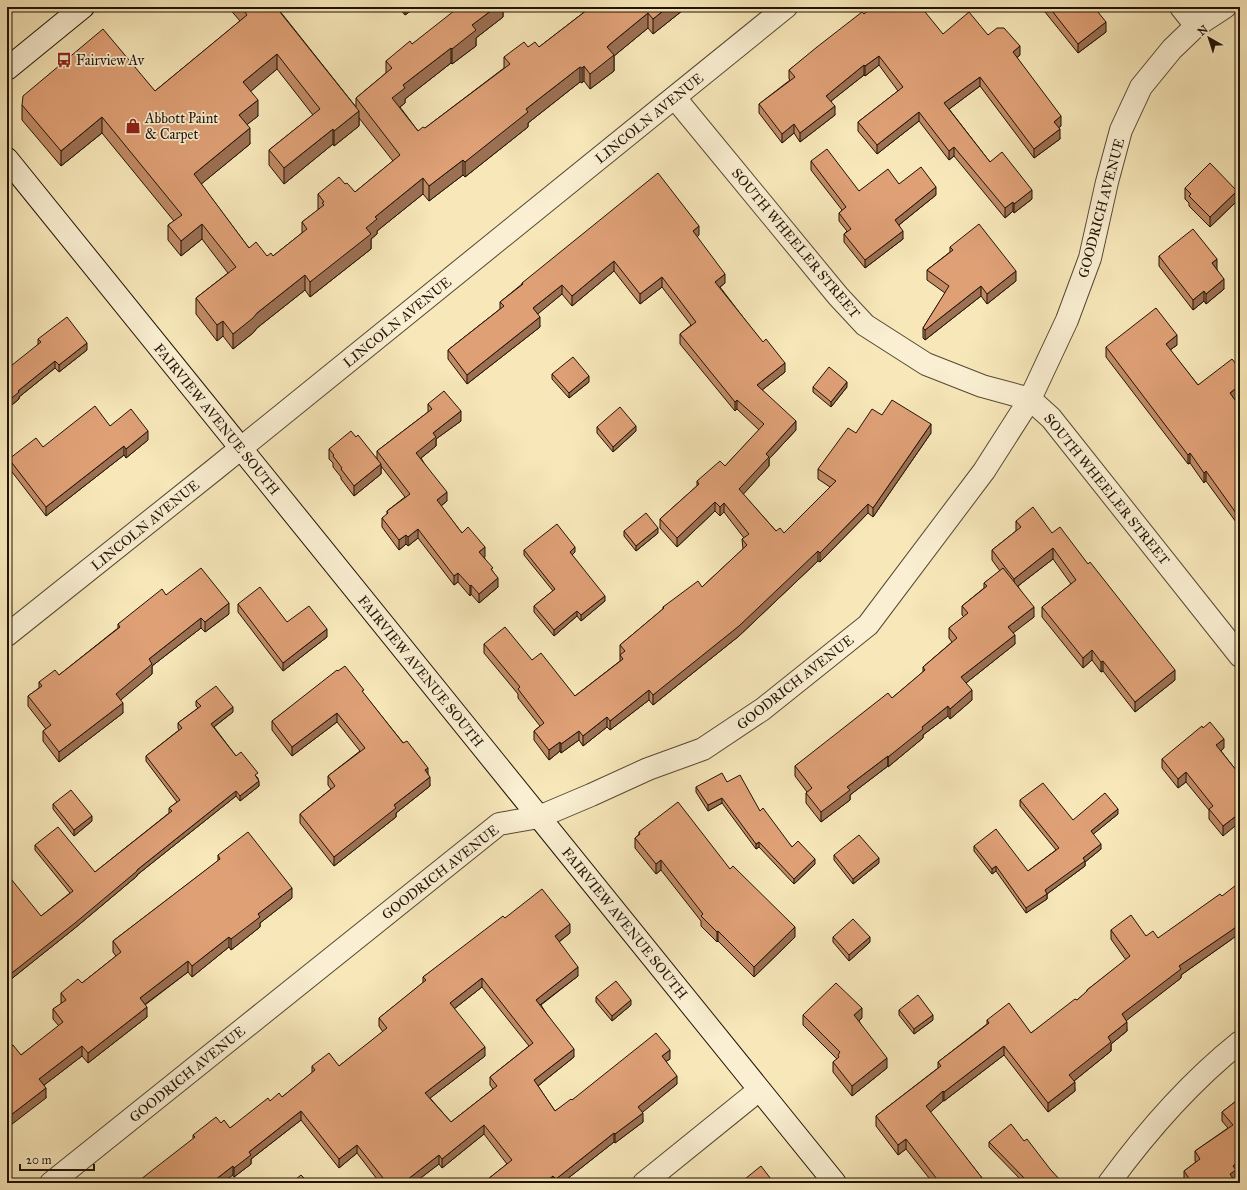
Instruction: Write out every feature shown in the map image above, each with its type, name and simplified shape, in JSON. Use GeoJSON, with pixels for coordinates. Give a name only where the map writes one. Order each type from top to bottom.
{"type":"FeatureCollection","features":[{"type":"Feature","properties":{"kind":"street"},"geometry":{"type":"LineString","coordinates":[[7,69],[83,7]]}},
{"type":"Feature","properties":{"kind":"street","name":"LINCOLN AVENUE"},"geometry":{"type":"LineString","coordinates":[[7,635],[241,448],[786,7]]}},
{"type":"Feature","properties":{"kind":"street"},"geometry":{"type":"LineString","coordinates":[[1181,7],[1196,26]]}},
{"type":"Feature","properties":{"kind":"street","name":"GOODRICH AVENUE"},"geometry":{"type":"LineString","coordinates":[[51,1183],[499,824],[539,816],[591,795],[648,769],[702,749],[763,709],[868,625],[984,471],[1030,399],[1067,320],[1090,258],[1107,182],[1121,130],[1141,87],[1172,49],[1196,26],[1225,7]]}},
{"type":"Feature","properties":{"kind":"street","name":"SOUTH WHEELER STREET"},"geometry":{"type":"LineString","coordinates":[[675,98],[838,296],[865,325],[926,364],[982,386],[1030,399],[1051,418],[1240,656]]}},
{"type":"Feature","properties":{"kind":"street","name":"FAIRVIEW AVENUE SOUTH"},"geometry":{"type":"LineString","coordinates":[[7,159],[835,1183]]}},
{"type":"Feature","properties":{"kind":"street"},"geometry":{"type":"LineString","coordinates":[[1109,1183],[1134,1149],[1176,1101],[1221,1057],[1240,1042]]}},
{"type":"Feature","properties":{"kind":"street"},"geometry":{"type":"LineString","coordinates":[[644,1183],[759,1090]]}},
{"type":"Feature","properties":{"kind":"building"},"geometry":{"type":"Polygon","coordinates":[[[241,7],[276,7],[359,111],[334,131],[333,129],[284,168],[269,150],[320,109],[277,54],[243,82],[258,100],[239,115],[250,128],[194,174],[249,248],[256,242],[267,256],[271,253],[273,256],[307,229],[302,222],[324,205],[322,203],[324,202],[318,194],[339,177],[355,192],[400,155],[356,98],[392,68],[386,61],[410,41],[412,44],[459,7],[496,7],[472,25],[476,30],[403,85],[405,88],[392,98],[418,131],[423,127],[425,128],[510,64],[504,57],[524,42],[528,47],[535,42],[539,47],[587,10],[585,7],[668,7],[653,19],[648,13],[607,47],[614,55],[590,74],[584,66],[582,68],[580,67],[526,109],[528,112],[465,162],[463,160],[429,186],[423,178],[375,217],[377,219],[366,228],[371,234],[310,282],[305,275],[233,334],[223,321],[217,325],[196,298],[236,267],[202,224],[181,241],[168,225],[182,215],[102,117],[61,151],[22,105],[23,96],[103,29],[155,91],[247,15],[241,7]]]}},
{"type":"Feature","properties":{"kind":"building"},"geometry":{"type":"Polygon","coordinates":[[[872,7],[921,7],[943,34],[969,12],[988,35],[997,28],[1004,28],[1020,46],[1013,52],[1061,116],[1054,122],[1060,129],[1034,149],[980,77],[944,103],[990,162],[1002,152],[1032,190],[1014,204],[1013,202],[1005,208],[954,147],[949,151],[919,112],[877,145],[858,122],[903,87],[879,56],[865,66],[864,65],[826,96],[835,106],[800,133],[794,124],[782,134],[759,104],[795,77],[789,70],[862,12],[864,14],[872,7]]]}},
{"type":"Feature","properties":{"kind":"building"},"geometry":{"type":"Polygon","coordinates":[[[1049,7],[1094,7],[1106,22],[1078,44],[1049,7]]]}},
{"type":"Feature","properties":{"kind":"building"},"geometry":{"type":"Polygon","coordinates":[[[827,149],[859,191],[888,169],[899,184],[921,167],[936,187],[895,220],[903,231],[865,260],[844,234],[851,229],[839,213],[846,207],[811,161],[827,149]]]}},
{"type":"Feature","properties":{"kind":"building"},"geometry":{"type":"Polygon","coordinates":[[[1210,163],[1237,191],[1210,217],[1189,196],[1191,194],[1185,188],[1210,163]]]}},
{"type":"Feature","properties":{"kind":"building"},"geometry":{"type":"Polygon","coordinates":[[[658,173],[699,226],[693,231],[725,274],[715,282],[763,342],[766,339],[785,363],[757,385],[796,421],[766,454],[769,457],[739,489],[776,531],[780,528],[784,533],[836,481],[818,469],[848,428],[856,433],[872,409],[882,415],[892,400],[931,424],[873,508],[868,504],[820,553],[818,551],[739,626],[653,695],[649,690],[610,721],[607,717],[583,736],[579,731],[561,744],[560,742],[549,750],[534,731],[544,723],[518,689],[520,687],[484,644],[505,627],[532,660],[541,653],[575,696],[623,659],[620,655],[625,651],[620,645],[664,608],[663,607],[698,581],[702,587],[747,545],[742,539],[749,534],[724,503],[720,507],[715,502],[677,538],[660,519],[699,484],[697,481],[720,461],[725,466],[764,424],[737,400],[735,402],[680,334],[696,322],[662,277],[640,294],[614,261],[572,296],[562,285],[533,308],[540,317],[467,375],[448,350],[504,306],[500,302],[523,284],[522,283],[658,173]]]}},
{"type":"Feature","properties":{"kind":"building"},"geometry":{"type":"Polygon","coordinates":[[[979,224],[1016,271],[987,294],[981,286],[925,330],[923,328],[949,286],[927,270],[953,250],[950,247],[979,224]]]}},
{"type":"Feature","properties":{"kind":"building"},"geometry":{"type":"Polygon","coordinates":[[[1193,229],[1217,259],[1212,263],[1224,279],[1206,294],[1204,291],[1193,300],[1159,256],[1193,229]]]}},
{"type":"Feature","properties":{"kind":"building"},"geometry":{"type":"Polygon","coordinates":[[[1156,308],[1177,335],[1166,344],[1198,385],[1232,359],[1240,369],[1240,385],[1230,393],[1240,407],[1240,510],[1236,513],[1206,471],[1204,473],[1190,453],[1188,455],[1106,347],[1156,308]]]}},
{"type":"Feature","properties":{"kind":"building"},"geometry":{"type":"Polygon","coordinates":[[[67,317],[87,343],[59,365],[55,361],[18,391],[19,392],[7,402],[7,369],[41,342],[38,339],[67,317]]]}},
{"type":"Feature","properties":{"kind":"building"},"geometry":{"type":"Polygon","coordinates":[[[573,357],[589,376],[569,393],[552,374],[573,357]]]}},
{"type":"Feature","properties":{"kind":"building"},"geometry":{"type":"Polygon","coordinates":[[[829,367],[847,382],[831,402],[813,387],[829,367]]]}},
{"type":"Feature","properties":{"kind":"building"},"geometry":{"type":"Polygon","coordinates":[[[444,391],[461,411],[433,433],[436,437],[416,453],[447,492],[437,500],[462,533],[468,527],[485,547],[479,552],[493,568],[491,569],[498,578],[479,594],[458,573],[454,576],[418,529],[408,537],[406,535],[399,540],[382,518],[388,513],[387,511],[410,494],[377,451],[432,409],[428,404],[444,391]]]}},
{"type":"Feature","properties":{"kind":"building"},"geometry":{"type":"Polygon","coordinates":[[[95,406],[110,426],[131,409],[148,431],[126,449],[124,446],[46,507],[9,459],[36,438],[43,447],[95,406]]]}},
{"type":"Feature","properties":{"kind":"building"},"geometry":{"type":"Polygon","coordinates":[[[620,407],[636,426],[613,447],[597,427],[620,407]]]}},
{"type":"Feature","properties":{"kind":"building"},"geometry":{"type":"Polygon","coordinates":[[[351,431],[356,437],[358,435],[381,464],[354,486],[341,469],[342,468],[329,449],[351,431]]]}},
{"type":"Feature","properties":{"kind":"building"},"geometry":{"type":"Polygon","coordinates":[[[1033,507],[1052,533],[1060,527],[1088,564],[1090,562],[1175,670],[1135,702],[1103,661],[1101,662],[1092,650],[1083,658],[1042,607],[1076,580],[1053,548],[1014,579],[992,550],[1021,527],[1016,521],[1033,507]]]}},
{"type":"Feature","properties":{"kind":"building"},"geometry":{"type":"Polygon","coordinates":[[[646,513],[658,528],[636,546],[624,531],[646,513]]]}},
{"type":"Feature","properties":{"kind":"building"},"geometry":{"type":"Polygon","coordinates":[[[557,524],[575,547],[570,552],[605,596],[581,615],[577,611],[554,630],[534,606],[555,589],[524,550],[557,524]]]}},
{"type":"Feature","properties":{"kind":"building"},"geometry":{"type":"Polygon","coordinates":[[[201,568],[229,603],[205,622],[201,618],[149,659],[152,664],[116,694],[123,703],[59,752],[43,731],[51,725],[28,696],[42,686],[39,682],[55,670],[59,675],[120,627],[118,624],[162,589],[166,595],[201,568]]]}},
{"type":"Feature","properties":{"kind":"building"},"geometry":{"type":"Polygon","coordinates":[[[1003,568],[1034,607],[1008,627],[1015,635],[961,677],[972,690],[950,709],[948,706],[922,727],[923,729],[847,787],[850,790],[821,812],[806,793],[812,788],[795,766],[888,693],[892,698],[925,670],[923,667],[957,638],[949,628],[968,613],[962,606],[987,586],[984,583],[1003,568]]]}},
{"type":"Feature","properties":{"kind":"building"},"geometry":{"type":"Polygon","coordinates":[[[260,587],[287,622],[309,606],[327,629],[283,663],[238,604],[260,587]]]}},
{"type":"Feature","properties":{"kind":"building"},"geometry":{"type":"Polygon","coordinates":[[[345,666],[364,690],[362,691],[403,743],[407,741],[428,768],[425,770],[430,777],[394,805],[396,808],[334,857],[300,814],[335,786],[328,776],[365,748],[337,713],[292,747],[272,721],[337,670],[338,671],[345,666]]]}},
{"type":"Feature","properties":{"kind":"building"},"geometry":{"type":"Polygon","coordinates":[[[216,686],[233,707],[211,724],[236,756],[241,752],[258,773],[255,775],[259,781],[240,796],[236,791],[8,976],[10,978],[7,980],[7,874],[41,916],[73,891],[35,845],[58,827],[95,872],[172,811],[169,808],[180,800],[146,756],[182,728],[178,723],[201,706],[196,701],[216,686]]]}},
{"type":"Feature","properties":{"kind":"building"},"geometry":{"type":"Polygon","coordinates":[[[1210,722],[1224,739],[1216,745],[1240,775],[1240,813],[1223,826],[1209,809],[1213,806],[1186,772],[1178,779],[1162,759],[1202,726],[1203,728],[1210,722]]]}},
{"type":"Feature","properties":{"kind":"building"},"geometry":{"type":"Polygon","coordinates":[[[722,773],[727,782],[740,775],[760,811],[763,808],[792,847],[798,841],[815,859],[794,879],[759,842],[756,844],[722,798],[708,805],[696,787],[722,773]]]}},
{"type":"Feature","properties":{"kind":"building"},"geometry":{"type":"Polygon","coordinates":[[[1043,783],[1073,820],[1105,793],[1118,809],[1091,831],[1101,844],[1083,858],[1085,861],[1045,890],[1047,894],[1026,908],[996,866],[992,869],[974,846],[996,829],[1028,871],[1059,848],[1020,800],[1043,783]]]}},
{"type":"Feature","properties":{"kind":"building"},"geometry":{"type":"Polygon","coordinates":[[[71,790],[92,816],[74,830],[53,804],[71,790]]]}},
{"type":"Feature","properties":{"kind":"building"},"geometry":{"type":"Polygon","coordinates":[[[678,802],[730,869],[733,866],[795,927],[754,967],[701,916],[703,914],[661,860],[656,864],[635,838],[640,834],[639,832],[678,802]]]}},
{"type":"Feature","properties":{"kind":"building"},"geometry":{"type":"Polygon","coordinates":[[[248,832],[292,888],[258,914],[260,917],[231,939],[229,937],[192,966],[188,961],[140,998],[147,1007],[88,1053],[82,1046],[39,1079],[46,1088],[7,1118],[7,1043],[8,1042],[11,1046],[13,1045],[21,1055],[63,1022],[53,1009],[66,1000],[61,993],[78,979],[82,983],[121,952],[113,941],[220,859],[218,855],[248,832]]]}},
{"type":"Feature","properties":{"kind":"building"},"geometry":{"type":"Polygon","coordinates":[[[859,835],[879,858],[853,879],[834,855],[859,835]]]}},
{"type":"Feature","properties":{"kind":"building"},"geometry":{"type":"Polygon","coordinates":[[[1240,882],[1240,924],[1179,966],[1181,969],[1122,1014],[1127,1022],[1108,1037],[1111,1042],[1069,1075],[1075,1082],[1048,1103],[1004,1046],[944,1092],[943,1091],[926,1106],[986,1183],[940,1183],[906,1139],[898,1145],[876,1116],[941,1066],[938,1062],[989,1023],[987,1020],[1009,1003],[1031,1033],[1075,999],[1077,1000],[1087,990],[1130,956],[1111,930],[1131,915],[1146,936],[1153,931],[1158,938],[1220,894],[1222,896],[1240,882]]]}},
{"type":"Feature","properties":{"kind":"building"},"geometry":{"type":"Polygon","coordinates":[[[542,889],[570,924],[555,936],[578,967],[536,1000],[574,1049],[534,1080],[555,1111],[571,1099],[572,1100],[656,1033],[670,1050],[662,1056],[677,1076],[638,1107],[643,1113],[615,1134],[614,1133],[556,1179],[553,1176],[544,1183],[483,1183],[512,1160],[484,1125],[442,1159],[439,1155],[403,1183],[387,1183],[357,1145],[339,1159],[301,1111],[249,1152],[251,1155],[234,1168],[233,1166],[211,1183],[136,1183],[195,1137],[193,1135],[216,1117],[221,1123],[224,1120],[230,1128],[268,1098],[270,1101],[279,1093],[282,1097],[315,1070],[312,1066],[329,1053],[339,1066],[387,1028],[379,1018],[426,980],[423,977],[503,916],[505,918],[542,889]],[[482,978],[450,1003],[485,1047],[425,1093],[451,1122],[497,1086],[490,1077],[533,1043],[482,978]]]}},
{"type":"Feature","properties":{"kind":"building"},"geometry":{"type":"Polygon","coordinates":[[[853,919],[870,937],[849,955],[833,937],[853,919]]]}},
{"type":"Feature","properties":{"kind":"building"},"geometry":{"type":"Polygon","coordinates":[[[616,981],[631,1000],[612,1016],[596,997],[616,981]]]}},
{"type":"Feature","properties":{"kind":"building"},"geometry":{"type":"Polygon","coordinates":[[[836,983],[862,1008],[854,1015],[887,1058],[852,1086],[833,1062],[839,1057],[838,1055],[840,1052],[803,1015],[836,983]]]}},
{"type":"Feature","properties":{"kind":"building"},"geometry":{"type":"Polygon","coordinates":[[[918,995],[933,1015],[914,1029],[899,1010],[918,995]]]}},
{"type":"Feature","properties":{"kind":"building"},"geometry":{"type":"Polygon","coordinates":[[[1240,1098],[1240,1160],[1233,1166],[1236,1170],[1230,1174],[1236,1183],[1192,1183],[1184,1171],[1200,1159],[1195,1151],[1233,1125],[1222,1112],[1240,1098]]]}},
{"type":"Feature","properties":{"kind":"building"},"geometry":{"type":"Polygon","coordinates":[[[1011,1124],[1024,1141],[1027,1139],[1061,1181],[1058,1183],[1029,1183],[989,1142],[1011,1124]]]}},
{"type":"Feature","properties":{"kind":"building"},"geometry":{"type":"Polygon","coordinates":[[[761,1166],[774,1183],[740,1183],[761,1166]]]}},
{"type":"Feature","properties":{"kind":"building"},"geometry":{"type":"Polygon","coordinates":[[[301,1175],[309,1183],[291,1183],[301,1175]]]}},
{"type":"Feature","properties":{"kind":"place","name":"Fairview Av"},"geometry":{"type":"Point","coordinates":[64,60]}},
{"type":"Feature","properties":{"kind":"place","name":"Abbott Paint & Carpet"},"geometry":{"type":"Point","coordinates":[133,126]}}]}
